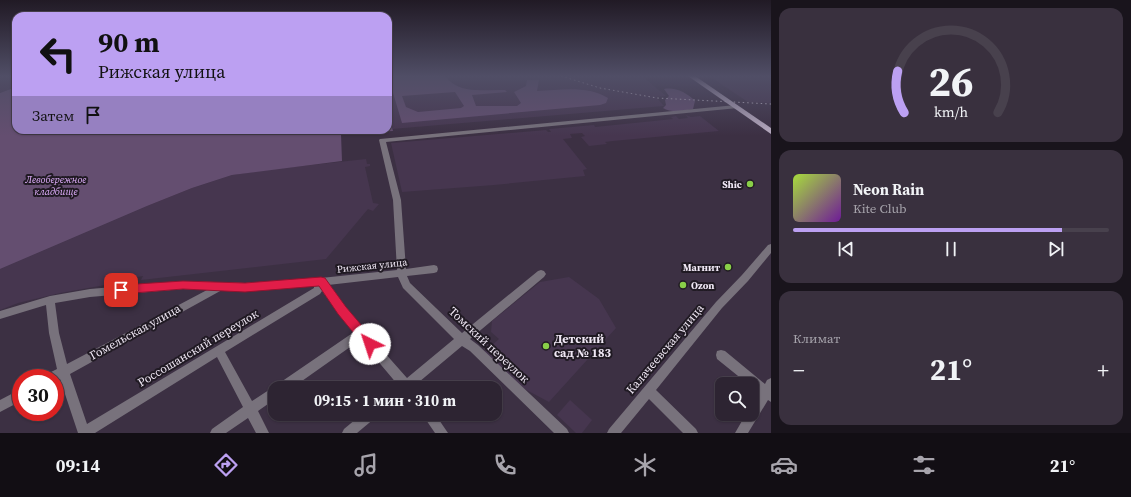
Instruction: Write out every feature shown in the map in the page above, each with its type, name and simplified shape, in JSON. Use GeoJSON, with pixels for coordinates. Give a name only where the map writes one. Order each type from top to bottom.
{"type":"FeatureCollection","features":[{"type":"Feature","properties":{"kind":"main road"},"geometry":{"type":"LineString","coordinates":[[719,96],[771,132]]}},
{"type":"Feature","properties":{"kind":"main road"},"geometry":{"type":"LineString","coordinates":[[724,96],[771,129]]}},
{"type":"Feature","properties":{"kind":"street"},"geometry":{"type":"LineString","coordinates":[[402,274],[397,200],[382,140],[736,108]]}},
{"type":"Feature","properties":{"kind":"street","name":"Калачеевская улица"},"geometry":{"type":"LineString","coordinates":[[613,433],[728,296],[769,253]]}},
{"type":"Feature","properties":{"kind":"street","name":"Рижская улица"},"geometry":{"type":"LineString","coordinates":[[0,315],[50,300],[90,293],[136,288],[183,285],[245,287],[321,282],[402,274],[434,269]]}},
{"type":"Feature","properties":{"kind":"street","name":"Томский переулок"},"geometry":{"type":"LineString","coordinates":[[402,274],[406,285],[462,340],[474,348],[563,433]]}},
{"type":"Feature","properties":{"kind":"street"},"geometry":{"type":"LineString","coordinates":[[413,381],[541,274]]}},
{"type":"Feature","properties":{"kind":"street"},"geometry":{"type":"LineString","coordinates":[[321,282],[342,311],[401,381]]}},
{"type":"Feature","properties":{"kind":"street","name":"Россошанский переулок"},"geometry":{"type":"LineString","coordinates":[[84,433],[259,325],[317,292],[321,282]]}},
{"type":"Feature","properties":{"kind":"street","name":"Гомельская улица"},"geometry":{"type":"LineString","coordinates":[[64,371],[220,286]]}},
{"type":"Feature","properties":{"kind":"street"},"geometry":{"type":"LineString","coordinates":[[50,300],[50,318],[63,369]]}},
{"type":"Feature","properties":{"kind":"street"},"geometry":{"type":"LineString","coordinates":[[292,381],[361,333]]}},
{"type":"Feature","properties":{"kind":"street"},"geometry":{"type":"LineString","coordinates":[[219,351],[263,433]]}},
{"type":"Feature","properties":{"kind":"street"},"geometry":{"type":"LineString","coordinates":[[721,355],[770,391],[741,433]]}},
{"type":"Feature","properties":{"kind":"street"},"geometry":{"type":"LineString","coordinates":[[64,371],[84,433]]}},
{"type":"Feature","properties":{"kind":"street"},"geometry":{"type":"LineString","coordinates":[[649,391],[692,433]]}},
{"type":"Feature","properties":{"kind":"street"},"geometry":{"type":"LineString","coordinates":[[216,433],[268,397]]}},
{"type":"Feature","properties":{"kind":"street"},"geometry":{"type":"LineString","coordinates":[[0,406],[12,399]]}},
{"type":"Feature","properties":{"kind":"street"},"geometry":{"type":"LineString","coordinates":[[348,433],[363,421]]}},
{"type":"Feature","properties":{"kind":"street"},"geometry":{"type":"LineString","coordinates":[[433,421],[442,433]]}},
{"type":"Feature","properties":{"kind":"shaded area"},"geometry":{"type":"Polygon","coordinates":[[[392,96],[664,96],[656,97],[664,106],[392,129],[392,96]]]}},
{"type":"Feature","properties":{"kind":"shaded area"},"geometry":{"type":"Polygon","coordinates":[[[739,96],[771,96],[771,103],[748,102],[739,96]]]}},
{"type":"Feature","properties":{"kind":"shaded area"},"geometry":{"type":"Polygon","coordinates":[[[686,115],[691,117],[700,116],[719,131],[613,141],[605,142],[607,144],[589,146],[581,137],[585,136],[582,133],[570,134],[572,138],[563,139],[587,169],[583,170],[585,176],[494,185],[402,192],[391,143],[546,130],[551,132],[549,129],[594,125],[595,127],[673,119],[671,117],[676,116],[679,119],[688,118],[686,115]]]}},
{"type":"Feature","properties":{"kind":"shaded area"},"geometry":{"type":"Polygon","coordinates":[[[366,159],[367,164],[370,164],[370,166],[365,167],[373,203],[379,204],[373,211],[368,209],[326,259],[141,280],[143,276],[132,278],[118,277],[114,282],[107,282],[105,285],[60,293],[18,303],[0,310],[0,269],[147,206],[192,188],[232,175],[366,159]]]}},
{"type":"Feature","properties":{"kind":"shaded area","name":"Детский сад № 183"},"geometry":{"type":"Polygon","coordinates":[[[569,277],[599,299],[616,328],[549,402],[519,386],[483,353],[499,339],[491,332],[492,321],[540,282],[569,277]]]}},
{"type":"Feature","properties":{"kind":"shaded area"},"geometry":{"type":"Polygon","coordinates":[[[570,400],[592,420],[582,433],[576,433],[557,415],[570,400]]]}},
{"type":"Feature","properties":{"kind":"green space","name":"Левобережное кладбище"},"geometry":{"type":"Polygon","coordinates":[[[0,96],[12,96],[12,134],[341,134],[342,161],[232,175],[192,188],[147,206],[0,269],[0,96]]]}},
{"type":"Feature","properties":{"kind":"green space"},"geometry":{"type":"Polygon","coordinates":[[[394,96],[402,96],[406,107],[418,112],[461,108],[464,106],[458,96],[472,96],[476,106],[517,106],[521,103],[517,96],[604,96],[608,98],[606,103],[600,105],[402,123],[394,96]]]}},
{"type":"Feature","properties":{"kind":"green space"},"geometry":{"type":"Polygon","coordinates":[[[669,96],[689,96],[695,101],[693,109],[674,111],[663,108],[666,105],[665,100],[669,96]]]}},
{"type":"Feature","properties":{"kind":"railway"},"geometry":{"type":"LineString","coordinates":[[647,96],[771,104]]}},
{"type":"Feature","properties":{"kind":"place","name":"Shic"},"geometry":{"type":"Point","coordinates":[750,184]}},
{"type":"Feature","properties":{"kind":"place","name":"Магнит"},"geometry":{"type":"Point","coordinates":[728,267]}},
{"type":"Feature","properties":{"kind":"place","name":"Ozon"},"geometry":{"type":"Point","coordinates":[683,285]}},
{"type":"Feature","properties":{"kind":"place","name":"Детский сад № 183"},"geometry":{"type":"Point","coordinates":[546,346]}},
{"type":"Feature","properties":{"kind":"route"},"geometry":{"type":"LineString","coordinates":[[121,290],[183,285],[245,287],[321,282],[342,311],[370,344]]}}]}
